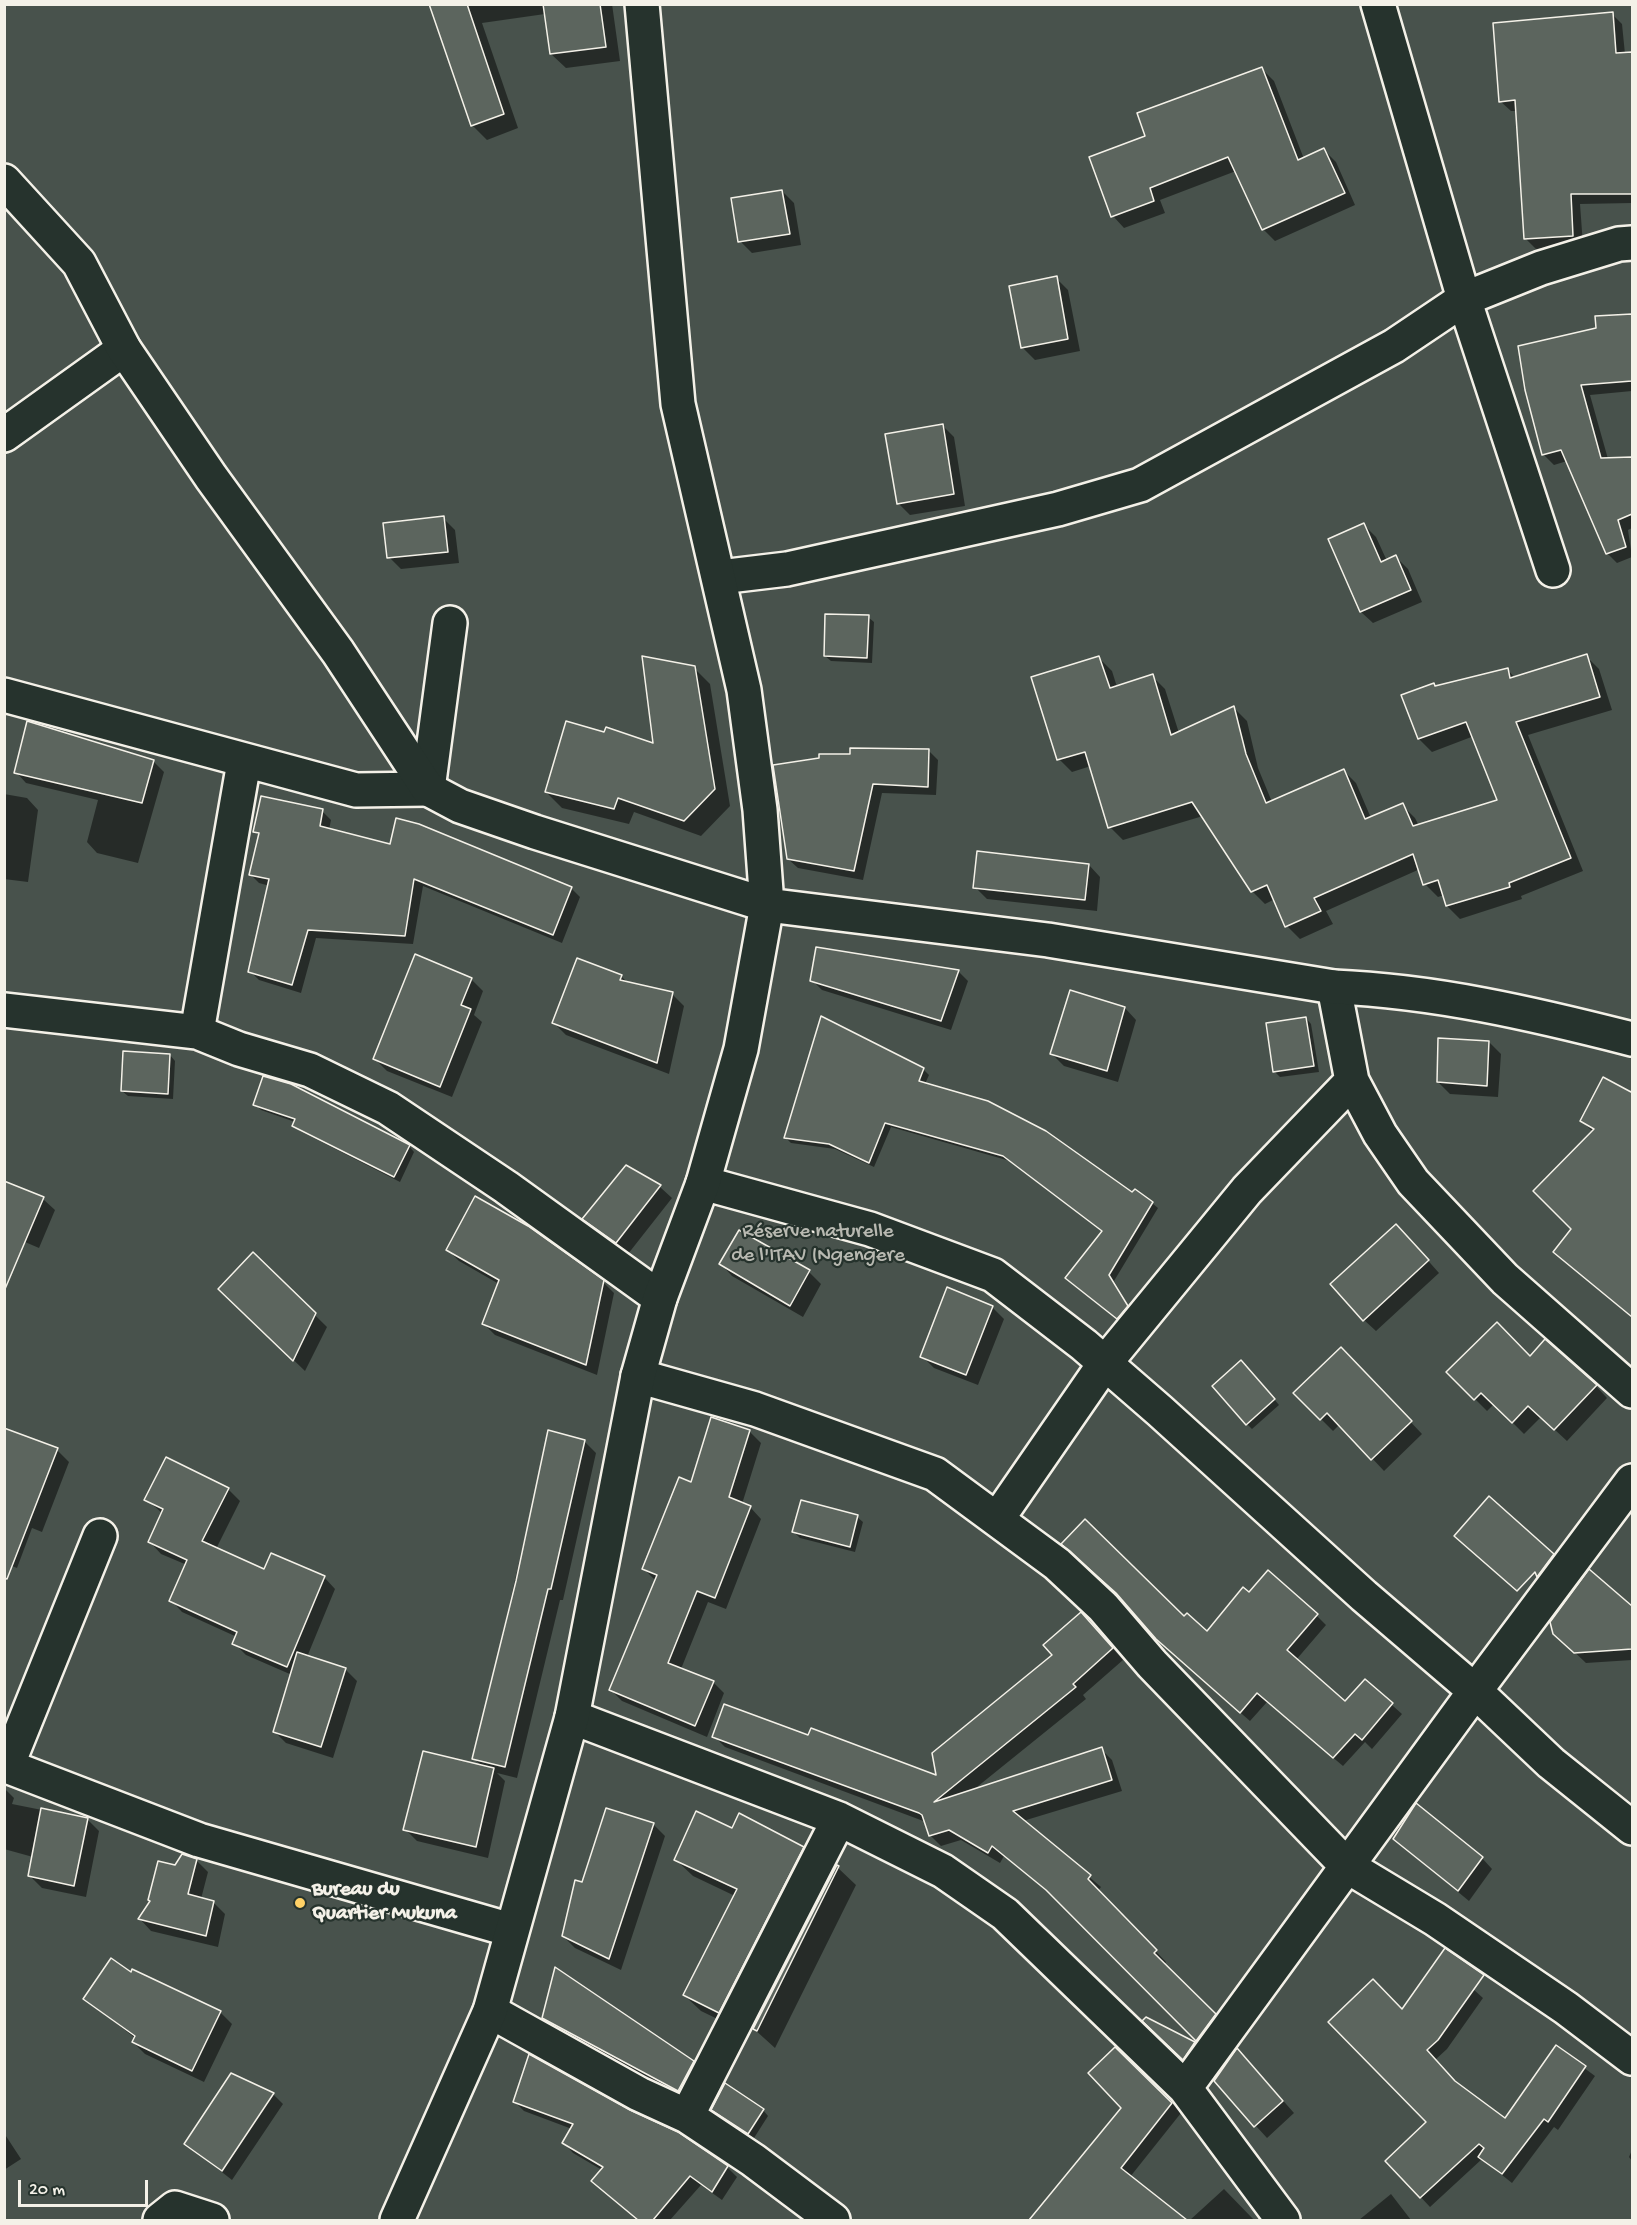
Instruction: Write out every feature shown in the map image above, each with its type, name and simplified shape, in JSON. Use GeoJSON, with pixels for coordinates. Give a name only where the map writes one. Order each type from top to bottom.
{"type":"FeatureCollection","features":[{"type":"Feature","properties":{"kind":"street"},"geometry":{"type":"LineString","coordinates":[[397,2220],[490,2011],[572,1717],[638,1376],[660,1298],[703,1183],[741,1049],[767,905],[760,810],[744,690],[720,577],[678,404],[642,4]]}},
{"type":"Feature","properties":{"kind":"street"},"geometry":{"type":"LineString","coordinates":[[1378,4],[1464,299],[1553,570]]}},
{"type":"Feature","properties":{"kind":"street"},"geometry":{"type":"LineString","coordinates":[[8,181],[79,263],[124,349],[211,477],[338,652],[428,789],[460,806],[767,905],[1048,940],[1334,987],[1373,989],[1471,1001],[1632,1039]]}},
{"type":"Feature","properties":{"kind":"street"},"geometry":{"type":"LineString","coordinates":[[720,577],[787,569],[1058,509],[1140,485],[1394,346],[1464,299],[1541,268],[1620,244],[1632,243]]}},
{"type":"Feature","properties":{"kind":"street"},"geometry":{"type":"LineString","coordinates":[[4,435],[124,349]]}},
{"type":"Feature","properties":{"kind":"street"},"geometry":{"type":"LineString","coordinates":[[428,789],[450,623]]}},
{"type":"Feature","properties":{"kind":"street"},"geometry":{"type":"LineString","coordinates":[[4,695],[244,762],[356,790],[428,789]]}},
{"type":"Feature","properties":{"kind":"street"},"geometry":{"type":"LineString","coordinates":[[197,1032],[244,762]]}},
{"type":"Feature","properties":{"kind":"street"},"geometry":{"type":"LineString","coordinates":[[1334,987],[1352,1081],[1380,1134],[1413,1182],[1504,1279],[1632,1391]]}},
{"type":"Feature","properties":{"kind":"street"},"geometry":{"type":"LineString","coordinates":[[4,1010],[197,1032],[239,1049],[310,1070],[388,1108],[506,1187],[660,1298]]}},
{"type":"Feature","properties":{"kind":"street"},"geometry":{"type":"LineString","coordinates":[[998,1518],[1105,1363],[1247,1190],[1352,1081]]}},
{"type":"Feature","properties":{"kind":"street"},"geometry":{"type":"LineString","coordinates":[[703,1183],[870,1229],[993,1275],[1105,1363],[1364,1596],[1475,1691],[1551,1763],[1632,1828]]}},
{"type":"Feature","properties":{"kind":"street"},"geometry":{"type":"LineString","coordinates":[[638,1376],[755,1409],[935,1474],[998,1518],[1056,1564],[1103,1607],[1152,1664],[1347,1866],[1435,1919],[1566,2008],[1632,2058]]}},
{"type":"Feature","properties":{"kind":"street"},"geometry":{"type":"LineString","coordinates":[[1185,2088],[1475,1691],[1632,1481]]}},
{"type":"Feature","properties":{"kind":"street"},"geometry":{"type":"LineString","coordinates":[[100,1536],[6,1765],[199,1840],[511,1930]]}},
{"type":"Feature","properties":{"kind":"street"},"geometry":{"type":"LineString","coordinates":[[572,1717],[838,1819],[944,1871],[1005,1914],[1185,2088],[1283,2220]]}},
{"type":"Feature","properties":{"kind":"street"},"geometry":{"type":"LineString","coordinates":[[687,2116],[838,1819]]}},
{"type":"Feature","properties":{"kind":"street"},"geometry":{"type":"LineString","coordinates":[[490,2011],[639,2094],[687,2116],[753,2160],[833,2220]]}},
{"type":"Feature","properties":{"kind":"street"},"geometry":{"type":"LineString","coordinates":[[160,2220],[175,2208],[212,2220]]}},
{"type":"Feature","properties":{"kind":"green space","name":"Réserve naturelle de l'ITAV (Ngengere"},"geometry":{"type":"Polygon","coordinates":[[[5,5],[1632,5],[1632,2220],[5,2220],[5,5]]]}},
{"type":"Feature","properties":{"kind":"building"},"geometry":{"type":"Polygon","coordinates":[[[429,4],[467,4],[504,114],[471,126],[429,4]]]}},
{"type":"Feature","properties":{"kind":"building"},"geometry":{"type":"Polygon","coordinates":[[[543,4],[600,4],[606,47],[550,54],[543,4]]]}},
{"type":"Feature","properties":{"kind":"building"},"geometry":{"type":"Polygon","coordinates":[[[1613,12],[1616,53],[1632,52],[1632,194],[1571,194],[1573,236],[1524,239],[1515,100],[1499,102],[1493,23],[1613,12]]]}},
{"type":"Feature","properties":{"kind":"building"},"geometry":{"type":"Polygon","coordinates":[[[1262,67],[1298,160],[1324,148],[1345,193],[1262,230],[1228,157],[1150,188],[1154,201],[1111,217],[1089,157],[1145,136],[1137,113],[1262,67]]]}},
{"type":"Feature","properties":{"kind":"building"},"geometry":{"type":"Polygon","coordinates":[[[782,190],[790,234],[738,242],[731,198],[782,190]]]}},
{"type":"Feature","properties":{"kind":"building"},"geometry":{"type":"Polygon","coordinates":[[[1057,276],[1068,339],[1021,348],[1009,286],[1057,276]]]}},
{"type":"Feature","properties":{"kind":"building"},"geometry":{"type":"Polygon","coordinates":[[[1632,314],[1632,381],[1581,385],[1601,458],[1632,457],[1632,514],[1618,520],[1626,547],[1606,554],[1561,450],[1542,455],[1525,390],[1518,346],[1596,328],[1595,316],[1632,314]]]}},
{"type":"Feature","properties":{"kind":"building"},"geometry":{"type":"Polygon","coordinates":[[[943,424],[954,494],[897,504],[885,434],[943,424]]]}},
{"type":"Feature","properties":{"kind":"building"},"geometry":{"type":"Polygon","coordinates":[[[444,516],[448,552],[387,558],[383,523],[444,516]]]}},
{"type":"Feature","properties":{"kind":"building"},"geometry":{"type":"Polygon","coordinates":[[[1364,523],[1381,562],[1396,555],[1411,590],[1360,612],[1328,539],[1364,523]]]}},
{"type":"Feature","properties":{"kind":"building"},"geometry":{"type":"Polygon","coordinates":[[[825,614],[869,615],[867,658],[824,656],[825,614]]]}},
{"type":"Feature","properties":{"kind":"building"},"geometry":{"type":"Polygon","coordinates":[[[1587,654],[1600,697],[1516,722],[1571,858],[1509,883],[1510,887],[1446,906],[1438,880],[1423,885],[1413,854],[1314,898],[1321,911],[1285,927],[1267,885],[1251,892],[1192,802],[1108,828],[1085,752],[1057,760],[1031,677],[1099,656],[1110,688],[1153,674],[1171,735],[1234,706],[1246,754],[1266,803],[1344,769],[1365,819],[1403,803],[1413,826],[1497,800],[1466,722],[1418,739],[1401,695],[1434,683],[1435,686],[1508,668],[1510,678],[1587,654]]]}},
{"type":"Feature","properties":{"kind":"building"},"geometry":{"type":"Polygon","coordinates":[[[642,656],[695,666],[715,789],[684,821],[618,798],[614,809],[545,792],[566,721],[604,732],[606,727],[653,743],[642,656]]]}},
{"type":"Feature","properties":{"kind":"building"},"geometry":{"type":"Polygon","coordinates":[[[27,721],[154,760],[142,803],[14,773],[27,721]]]}},
{"type":"Feature","properties":{"kind":"building"},"geometry":{"type":"Polygon","coordinates":[[[850,748],[929,749],[928,787],[873,784],[854,871],[787,859],[773,765],[819,758],[819,754],[850,754],[850,748]]]}},
{"type":"Feature","properties":{"kind":"building"},"geometry":{"type":"Polygon","coordinates":[[[261,796],[323,809],[320,826],[390,844],[396,818],[419,824],[572,887],[553,935],[414,879],[405,936],[308,930],[292,985],[248,972],[269,879],[249,875],[259,833],[253,832],[261,796]]]}},
{"type":"Feature","properties":{"kind":"building"},"geometry":{"type":"Polygon","coordinates":[[[977,851],[1089,864],[1085,900],[973,888],[977,851]]]}},
{"type":"Feature","properties":{"kind":"building"},"geometry":{"type":"Polygon","coordinates":[[[816,947],[959,970],[941,1021],[810,981],[816,947]]]}},
{"type":"Feature","properties":{"kind":"building"},"geometry":{"type":"Polygon","coordinates":[[[415,954],[472,978],[461,1005],[471,1009],[440,1087],[373,1059],[415,954]]]}},
{"type":"Feature","properties":{"kind":"building"},"geometry":{"type":"Polygon","coordinates":[[[577,958],[622,975],[620,980],[673,992],[657,1063],[552,1023],[577,958]]]}},
{"type":"Feature","properties":{"kind":"building"},"geometry":{"type":"Polygon","coordinates":[[[1070,990],[1125,1007],[1107,1071],[1050,1054],[1070,990]]]}},
{"type":"Feature","properties":{"kind":"building"},"geometry":{"type":"Polygon","coordinates":[[[821,1016],[924,1068],[919,1081],[988,1101],[1046,1131],[1132,1192],[1135,1189],[1153,1202],[1109,1275],[1128,1306],[1117,1319],[1065,1278],[1102,1231],[1003,1156],[885,1123],[869,1163],[829,1144],[784,1138],[821,1016]]]}},
{"type":"Feature","properties":{"kind":"building"},"geometry":{"type":"Polygon","coordinates":[[[1306,1017],[1314,1066],[1273,1072],[1266,1023],[1306,1017]]]}},
{"type":"Feature","properties":{"kind":"building"},"geometry":{"type":"Polygon","coordinates":[[[1438,1038],[1489,1041],[1487,1086],[1437,1082],[1438,1038]]]}},
{"type":"Feature","properties":{"kind":"building"},"geometry":{"type":"Polygon","coordinates":[[[123,1051],[170,1054],[168,1094],[121,1091],[123,1051]]]}},
{"type":"Feature","properties":{"kind":"building"},"geometry":{"type":"Polygon","coordinates":[[[263,1076],[291,1084],[410,1145],[394,1177],[292,1126],[295,1119],[253,1105],[263,1076]]]}},
{"type":"Feature","properties":{"kind":"building"},"geometry":{"type":"Polygon","coordinates":[[[1603,1077],[1631,1092],[1632,1090],[1632,1317],[1553,1252],[1571,1229],[1533,1191],[1594,1129],[1580,1121],[1603,1077]]]}},
{"type":"Feature","properties":{"kind":"building"},"geometry":{"type":"Polygon","coordinates":[[[626,1165],[661,1185],[616,1243],[582,1219],[626,1165]]]}},
{"type":"Feature","properties":{"kind":"building"},"geometry":{"type":"Polygon","coordinates":[[[4,1181],[44,1197],[5,1289],[4,1289],[4,1181]]]}},
{"type":"Feature","properties":{"kind":"building"},"geometry":{"type":"Polygon","coordinates":[[[475,1196],[528,1226],[604,1280],[586,1365],[482,1324],[499,1280],[446,1250],[475,1196]]]}},
{"type":"Feature","properties":{"kind":"building"},"geometry":{"type":"Polygon","coordinates":[[[1396,1224],[1429,1260],[1363,1321],[1330,1284],[1396,1224]]]}},
{"type":"Feature","properties":{"kind":"building"},"geometry":{"type":"Polygon","coordinates":[[[739,1230],[810,1270],[790,1306],[719,1264],[739,1230]]]}},
{"type":"Feature","properties":{"kind":"building"},"geometry":{"type":"Polygon","coordinates":[[[253,1252],[316,1313],[293,1361],[218,1289],[253,1252]]]}},
{"type":"Feature","properties":{"kind":"building"},"geometry":{"type":"Polygon","coordinates":[[[947,1287],[993,1306],[966,1375],[920,1357],[947,1287]]]}},
{"type":"Feature","properties":{"kind":"building"},"geometry":{"type":"Polygon","coordinates":[[[1497,1322],[1530,1356],[1545,1339],[1597,1385],[1554,1430],[1528,1406],[1512,1423],[1481,1393],[1474,1400],[1446,1372],[1497,1322]]]}},
{"type":"Feature","properties":{"kind":"building"},"geometry":{"type":"Polygon","coordinates":[[[1341,1347],[1412,1421],[1371,1460],[1327,1413],[1320,1420],[1293,1393],[1341,1347]]]}},
{"type":"Feature","properties":{"kind":"building"},"geometry":{"type":"Polygon","coordinates":[[[1241,1360],[1275,1399],[1246,1425],[1212,1386],[1241,1360]]]}},
{"type":"Feature","properties":{"kind":"building"},"geometry":{"type":"Polygon","coordinates":[[[711,1417],[750,1430],[729,1497],[751,1506],[715,1598],[697,1591],[668,1663],[714,1681],[695,1726],[609,1690],[657,1575],[642,1569],[679,1477],[691,1482],[711,1417]]]}},
{"type":"Feature","properties":{"kind":"building"},"geometry":{"type":"Polygon","coordinates":[[[4,1428],[58,1448],[7,1579],[4,1578],[4,1428]]]}},
{"type":"Feature","properties":{"kind":"building"},"geometry":{"type":"Polygon","coordinates":[[[548,1430],[585,1440],[551,1589],[548,1589],[505,1767],[472,1759],[516,1581],[548,1430]]]}},
{"type":"Feature","properties":{"kind":"building"},"geometry":{"type":"Polygon","coordinates":[[[166,1457],[229,1488],[202,1541],[264,1569],[271,1553],[325,1576],[287,1667],[232,1644],[237,1632],[169,1601],[187,1560],[148,1542],[163,1509],[144,1500],[166,1457]]]}},
{"type":"Feature","properties":{"kind":"building"},"geometry":{"type":"Polygon","coordinates":[[[1489,1496],[1554,1554],[1537,1577],[1535,1572],[1517,1591],[1454,1536],[1489,1496]]]}},
{"type":"Feature","properties":{"kind":"building"},"geometry":{"type":"Polygon","coordinates":[[[801,1500],[858,1515],[850,1547],[792,1532],[801,1500]]]}},
{"type":"Feature","properties":{"kind":"building"},"geometry":{"type":"Polygon","coordinates":[[[1085,1519],[1184,1616],[1187,1613],[1207,1631],[1243,1587],[1249,1592],[1268,1570],[1318,1614],[1287,1650],[1345,1701],[1365,1679],[1393,1703],[1362,1740],[1355,1734],[1333,1758],[1257,1693],[1240,1713],[1156,1639],[1116,1593],[1061,1544],[1085,1519]]]}},
{"type":"Feature","properties":{"kind":"building"},"geometry":{"type":"Polygon","coordinates":[[[1589,1569],[1632,1606],[1632,1649],[1574,1653],[1553,1634],[1550,1622],[1589,1569]]]}},
{"type":"Feature","properties":{"kind":"building"},"geometry":{"type":"Polygon","coordinates":[[[1081,1612],[1113,1648],[1073,1684],[1076,1687],[934,1802],[1102,1747],[1112,1780],[1013,1811],[1091,1875],[1088,1879],[1157,1950],[1154,1953],[1216,2014],[1196,2041],[1046,1890],[992,1846],[988,1853],[949,1830],[929,1836],[922,1815],[919,1813],[712,1737],[724,1704],[808,1735],[811,1728],[936,1775],[932,1753],[1052,1655],[1043,1645],[1081,1612]]]}},
{"type":"Feature","properties":{"kind":"building"},"geometry":{"type":"Polygon","coordinates":[[[297,1652],[346,1668],[321,1747],[273,1732],[297,1652]]]}},
{"type":"Feature","properties":{"kind":"building"},"geometry":{"type":"Polygon","coordinates":[[[423,1751],[494,1768],[476,1847],[403,1830],[423,1751]]]}},
{"type":"Feature","properties":{"kind":"building"},"geometry":{"type":"Polygon","coordinates":[[[1416,1803],[1483,1857],[1458,1891],[1393,1839],[1416,1803]]]}},
{"type":"Feature","properties":{"kind":"building"},"geometry":{"type":"Polygon","coordinates":[[[41,1808],[88,1818],[74,1886],[28,1876],[41,1808]]]}},
{"type":"Feature","properties":{"kind":"building"},"geometry":{"type":"Polygon","coordinates":[[[606,1808],[654,1823],[609,1959],[562,1936],[575,1880],[582,1882],[606,1808]]]}},
{"type":"Feature","properties":{"kind":"building"},"geometry":{"type":"Polygon","coordinates":[[[696,1811],[732,1828],[739,1813],[804,1847],[719,2013],[683,1995],[737,1889],[674,1860],[696,1811]]]}},
{"type":"Feature","properties":{"kind":"building"},"geometry":{"type":"Polygon","coordinates":[[[182,1854],[197,1859],[188,1894],[214,1901],[206,1936],[138,1919],[150,1901],[148,1900],[158,1861],[175,1865],[182,1854]]]}},
{"type":"Feature","properties":{"kind":"building"},"geometry":{"type":"Polygon","coordinates":[[[837,1865],[839,1866],[757,2031],[753,2029],[837,1865]]]}},
{"type":"Feature","properties":{"kind":"building"},"geometry":{"type":"Polygon","coordinates":[[[1445,1948],[1484,1975],[1438,2040],[1427,2050],[1455,2081],[1505,2118],[1556,2045],[1586,2066],[1548,2122],[1544,2119],[1502,2174],[1478,2157],[1484,2148],[1479,2144],[1420,2198],[1385,2161],[1426,2122],[1328,2022],[1373,1979],[1402,2009],[1445,1948]]]}},
{"type":"Feature","properties":{"kind":"building"},"geometry":{"type":"Polygon","coordinates":[[[111,1958],[131,1972],[132,1969],[221,2011],[192,2071],[132,2042],[135,2036],[83,1999],[111,1958]]]}},
{"type":"Feature","properties":{"kind":"building"},"geometry":{"type":"Polygon","coordinates":[[[555,1967],[694,2061],[678,2091],[542,2018],[555,1967]]]}},
{"type":"Feature","properties":{"kind":"building"},"geometry":{"type":"Polygon","coordinates":[[[1146,2017],[1195,2042],[1183,2060],[1142,2021],[1146,2017]]]}},
{"type":"Feature","properties":{"kind":"building"},"geometry":{"type":"Polygon","coordinates":[[[1115,2047],[1172,2103],[1121,2168],[1187,2220],[1029,2220],[1121,2108],[1088,2073],[1115,2047]]]}},
{"type":"Feature","properties":{"kind":"building"},"geometry":{"type":"Polygon","coordinates":[[[1237,2048],[1283,2101],[1254,2127],[1214,2081],[1237,2048]]]}},
{"type":"Feature","properties":{"kind":"building"},"geometry":{"type":"Polygon","coordinates":[[[529,2054],[630,2110],[678,2132],[728,2166],[712,2192],[690,2176],[653,2220],[638,2220],[591,2181],[603,2167],[562,2143],[573,2124],[513,2102],[529,2054]]]}},
{"type":"Feature","properties":{"kind":"building"},"geometry":{"type":"Polygon","coordinates":[[[231,2073],[274,2093],[222,2171],[184,2144],[231,2073]]]}},
{"type":"Feature","properties":{"kind":"building"},"geometry":{"type":"Polygon","coordinates":[[[725,2083],[764,2109],[748,2134],[711,2110],[725,2083]]]}},
{"type":"Feature","properties":{"kind":"place","name":"Bureau du Quartier Mukuna"},"geometry":{"type":"Point","coordinates":[300,1903]}}]}
